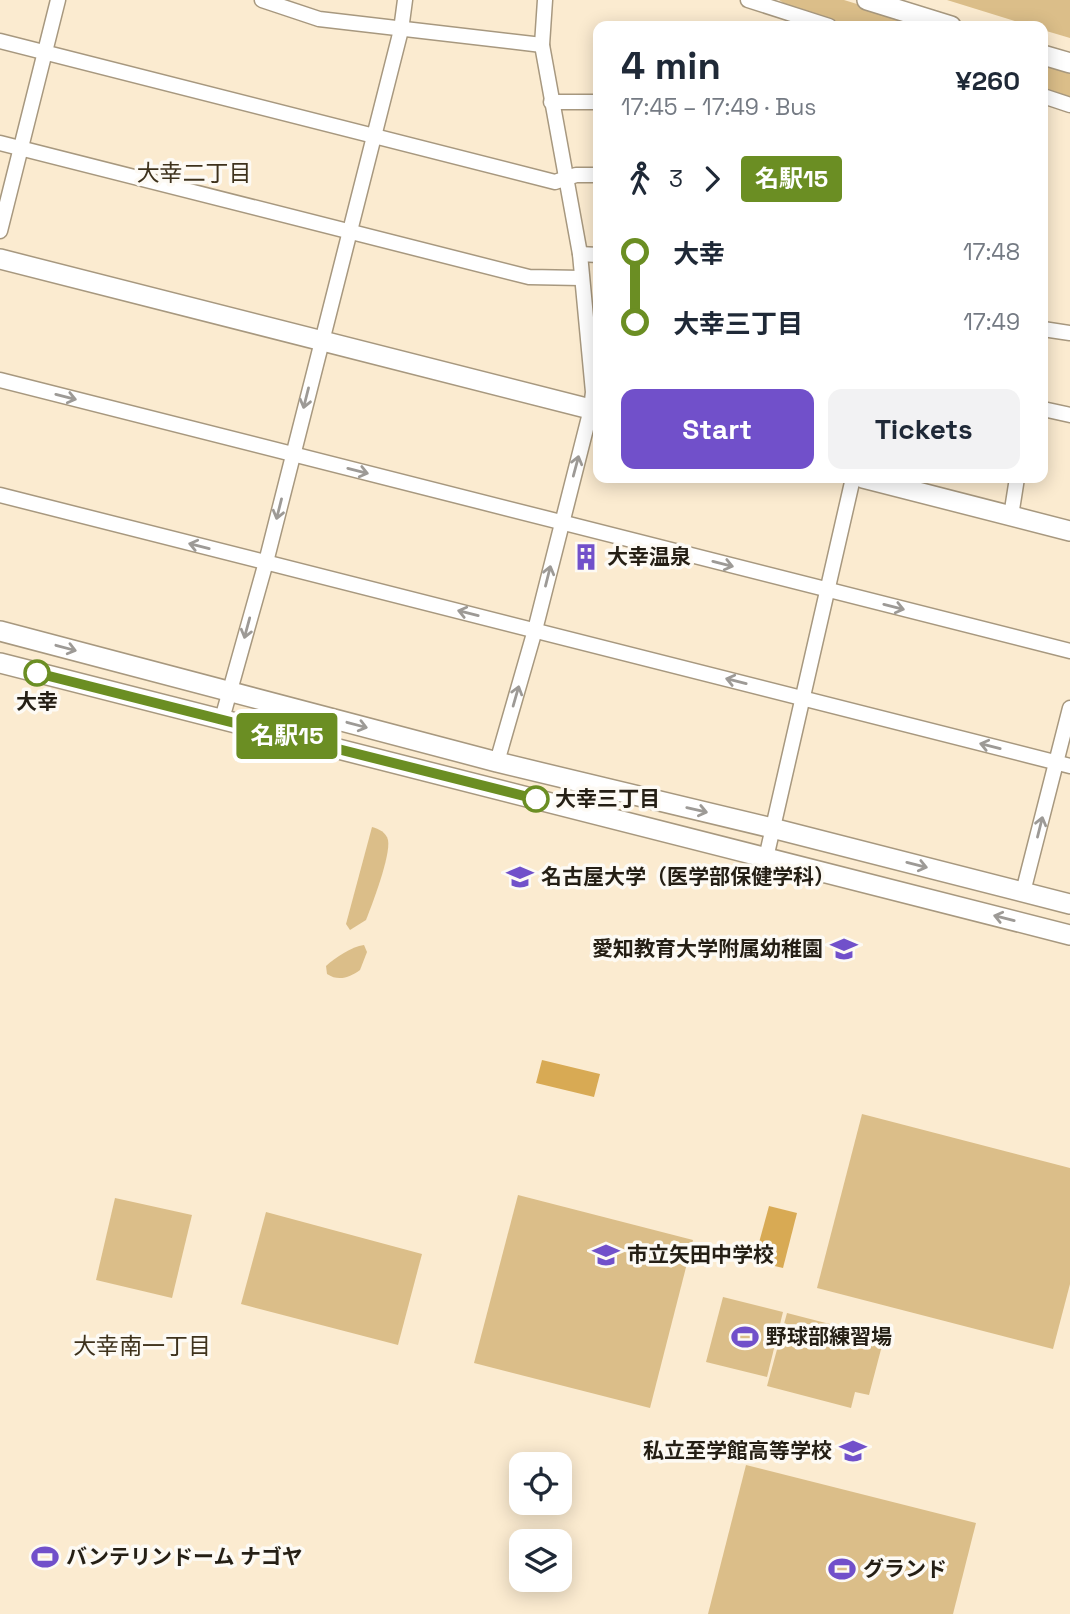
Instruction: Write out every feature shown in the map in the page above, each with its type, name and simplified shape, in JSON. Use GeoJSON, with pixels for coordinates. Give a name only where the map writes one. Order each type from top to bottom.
{"type":"FeatureCollection","features":[{"type":"Feature","properties":{"kind":"street"},"geometry":{"type":"LineString","coordinates":[[0,231],[58,0]]}},
{"type":"Feature","properties":{"kind":"street"},"geometry":{"type":"LineString","coordinates":[[262,0],[319,19],[542,45]]}},
{"type":"Feature","properties":{"kind":"street"},"geometry":{"type":"LineString","coordinates":[[222,719],[265,562],[401,30],[405,0]]}},
{"type":"Feature","properties":{"kind":"street"},"geometry":{"type":"LineString","coordinates":[[545,0],[542,45],[580,254],[581,278],[593,348]]}},
{"type":"Feature","properties":{"kind":"street"},"geometry":{"type":"LineString","coordinates":[[748,0],[794,21]]}},
{"type":"Feature","properties":{"kind":"street"},"geometry":{"type":"LineString","coordinates":[[770,0],[794,21]]}},
{"type":"Feature","properties":{"kind":"street"},"geometry":{"type":"LineString","coordinates":[[867,0],[935,21]]}},
{"type":"Feature","properties":{"kind":"street"},"geometry":{"type":"LineString","coordinates":[[0,41],[555,182],[576,175],[593,175]]}},
{"type":"Feature","properties":{"kind":"street"},"geometry":{"type":"LineString","coordinates":[[1048,56],[1070,63]]}},
{"type":"Feature","properties":{"kind":"street"},"geometry":{"type":"LineString","coordinates":[[1048,98],[1070,105]]}},
{"type":"Feature","properties":{"kind":"street"},"geometry":{"type":"LineString","coordinates":[[551,102],[593,102]]}},
{"type":"Feature","properties":{"kind":"street"},"geometry":{"type":"LineString","coordinates":[[0,143],[529,277],[581,278]]}},
{"type":"Feature","properties":{"kind":"street"},"geometry":{"type":"LineString","coordinates":[[580,254],[593,255]]}},
{"type":"Feature","properties":{"kind":"street"},"geometry":{"type":"LineString","coordinates":[[0,259],[593,409]]}},
{"type":"Feature","properties":{"kind":"street"},"geometry":{"type":"LineString","coordinates":[[1048,330],[1070,332]]}},
{"type":"Feature","properties":{"kind":"street"},"geometry":{"type":"LineString","coordinates":[[0,380],[1070,651]]}},
{"type":"Feature","properties":{"kind":"street"},"geometry":{"type":"LineString","coordinates":[[1048,410],[1070,415]]}},
{"type":"Feature","properties":{"kind":"street"},"geometry":{"type":"LineString","coordinates":[[497,762],[593,417]]}},
{"type":"Feature","properties":{"kind":"street"},"geometry":{"type":"LineString","coordinates":[[766,858],[852,483]]}},
{"type":"Feature","properties":{"kind":"street"},"geometry":{"type":"LineString","coordinates":[[882,483],[1070,531]]}},
{"type":"Feature","properties":{"kind":"street"},"geometry":{"type":"LineString","coordinates":[[1011,516],[1016,483]]}},
{"type":"Feature","properties":{"kind":"street"},"geometry":{"type":"LineString","coordinates":[[0,495],[1063,764]]}},
{"type":"Feature","properties":{"kind":"street"},"geometry":{"type":"LineString","coordinates":[[0,631],[497,762],[1070,904]]}},
{"type":"Feature","properties":{"kind":"street"},"geometry":{"type":"LineString","coordinates":[[0,663],[1070,935]]}},
{"type":"Feature","properties":{"kind":"street"},"geometry":{"type":"LineString","coordinates":[[1023,892],[1063,764],[1070,708]]}},
{"type":"Feature","properties":{"kind":"shaded area"},"geometry":{"type":"Polygon","coordinates":[[[779,0],[844,0],[912,21],[824,21],[802,15],[779,0]]]}},
{"type":"Feature","properties":{"kind":"shaded area"},"geometry":{"type":"Polygon","coordinates":[[[947,0],[1070,0],[1070,38],[1048,31],[1048,21],[1015,21],[947,0]]]}},
{"type":"Feature","properties":{"kind":"shaded area"},"geometry":{"type":"Polygon","coordinates":[[[1048,63],[1070,70],[1070,100],[1048,93],[1048,63]]]}},
{"type":"Feature","properties":{"kind":"shaded area"},"geometry":{"type":"Polygon","coordinates":[[[372,827],[382,831],[387,837],[387,857],[366,920],[350,930],[346,924],[372,827]]]}},
{"type":"Feature","properties":{"kind":"shaded area"},"geometry":{"type":"Polygon","coordinates":[[[364,945],[367,952],[360,970],[344,978],[327,974],[326,966],[349,950],[364,945]]]}},
{"type":"Feature","properties":{"kind":"shaded area"},"geometry":{"type":"Polygon","coordinates":[[[542,1060],[600,1074],[594,1097],[536,1083],[542,1060]]]}},
{"type":"Feature","properties":{"kind":"shaded area"},"geometry":{"type":"Polygon","coordinates":[[[862,1114],[1070,1168],[1070,1284],[1053,1349],[817,1288],[862,1114]]]}},
{"type":"Feature","properties":{"kind":"shaded area"},"geometry":{"type":"Polygon","coordinates":[[[518,1195],[693,1240],[650,1408],[474,1363],[518,1195]]]}},
{"type":"Feature","properties":{"kind":"shaded area"},"geometry":{"type":"Polygon","coordinates":[[[115,1198],[192,1215],[172,1298],[96,1280],[115,1198]]]}},
{"type":"Feature","properties":{"kind":"shaded area"},"geometry":{"type":"Polygon","coordinates":[[[769,1206],[797,1213],[783,1268],[754,1261],[769,1206]]]}},
{"type":"Feature","properties":{"kind":"shaded area"},"geometry":{"type":"Polygon","coordinates":[[[266,1212],[422,1254],[398,1345],[241,1304],[266,1212]]]}},
{"type":"Feature","properties":{"kind":"shaded area","name":"野球部練習場"},"geometry":{"type":"Polygon","coordinates":[[[723,1297],[783,1312],[767,1377],[706,1362],[723,1297]]]}},
{"type":"Feature","properties":{"kind":"shaded area"},"geometry":{"type":"Polygon","coordinates":[[[787,1313],[884,1338],[869,1395],[855,1392],[851,1408],[767,1386],[787,1313]]]}},
{"type":"Feature","properties":{"kind":"shaded area","name":"グランド"},"geometry":{"type":"Polygon","coordinates":[[[746,1465],[976,1523],[953,1614],[708,1614],[746,1465]]]}},
{"type":"Feature","properties":{"kind":"bus line","name":"名駅15"},"geometry":{"type":"LineString","coordinates":[[37,673],[536,799]]}},
{"type":"Feature","properties":{"kind":"place","name":"大幸温泉"},"geometry":{"type":"Point","coordinates":[586,557]}},
{"type":"Feature","properties":{"kind":"place","name":"大幸"},"geometry":{"type":"Point","coordinates":[37,673]}},
{"type":"Feature","properties":{"kind":"place","name":"大幸三丁目"},"geometry":{"type":"Point","coordinates":[536,799]}},
{"type":"Feature","properties":{"kind":"place","name":"名古屋大学（医学部保健学科）"},"geometry":{"type":"Point","coordinates":[520,877]}},
{"type":"Feature","properties":{"kind":"place","name":"愛知教育大学附属幼稚園"},"geometry":{"type":"Point","coordinates":[844,949]}},
{"type":"Feature","properties":{"kind":"place","name":"市立矢田中学校"},"geometry":{"type":"Point","coordinates":[606,1255]}},
{"type":"Feature","properties":{"kind":"place","name":"野球部練習場"},"geometry":{"type":"Point","coordinates":[745,1337]}},
{"type":"Feature","properties":{"kind":"place","name":"私立至学館高等学校"},"geometry":{"type":"Point","coordinates":[853,1451]}},
{"type":"Feature","properties":{"kind":"place","name":"バンテリンドーム ナゴヤ"},"geometry":{"type":"Point","coordinates":[45,1557]}},
{"type":"Feature","properties":{"kind":"place","name":"グランド"},"geometry":{"type":"Point","coordinates":[842,1569]}},
{"type":"Feature","properties":{"kind":"district","name":"大幸二丁目"},"geometry":{"type":"Point","coordinates":[194,173]}},
{"type":"Feature","properties":{"kind":"district","name":"大幸南一丁目"},"geometry":{"type":"Point","coordinates":[142,1346]}}]}
